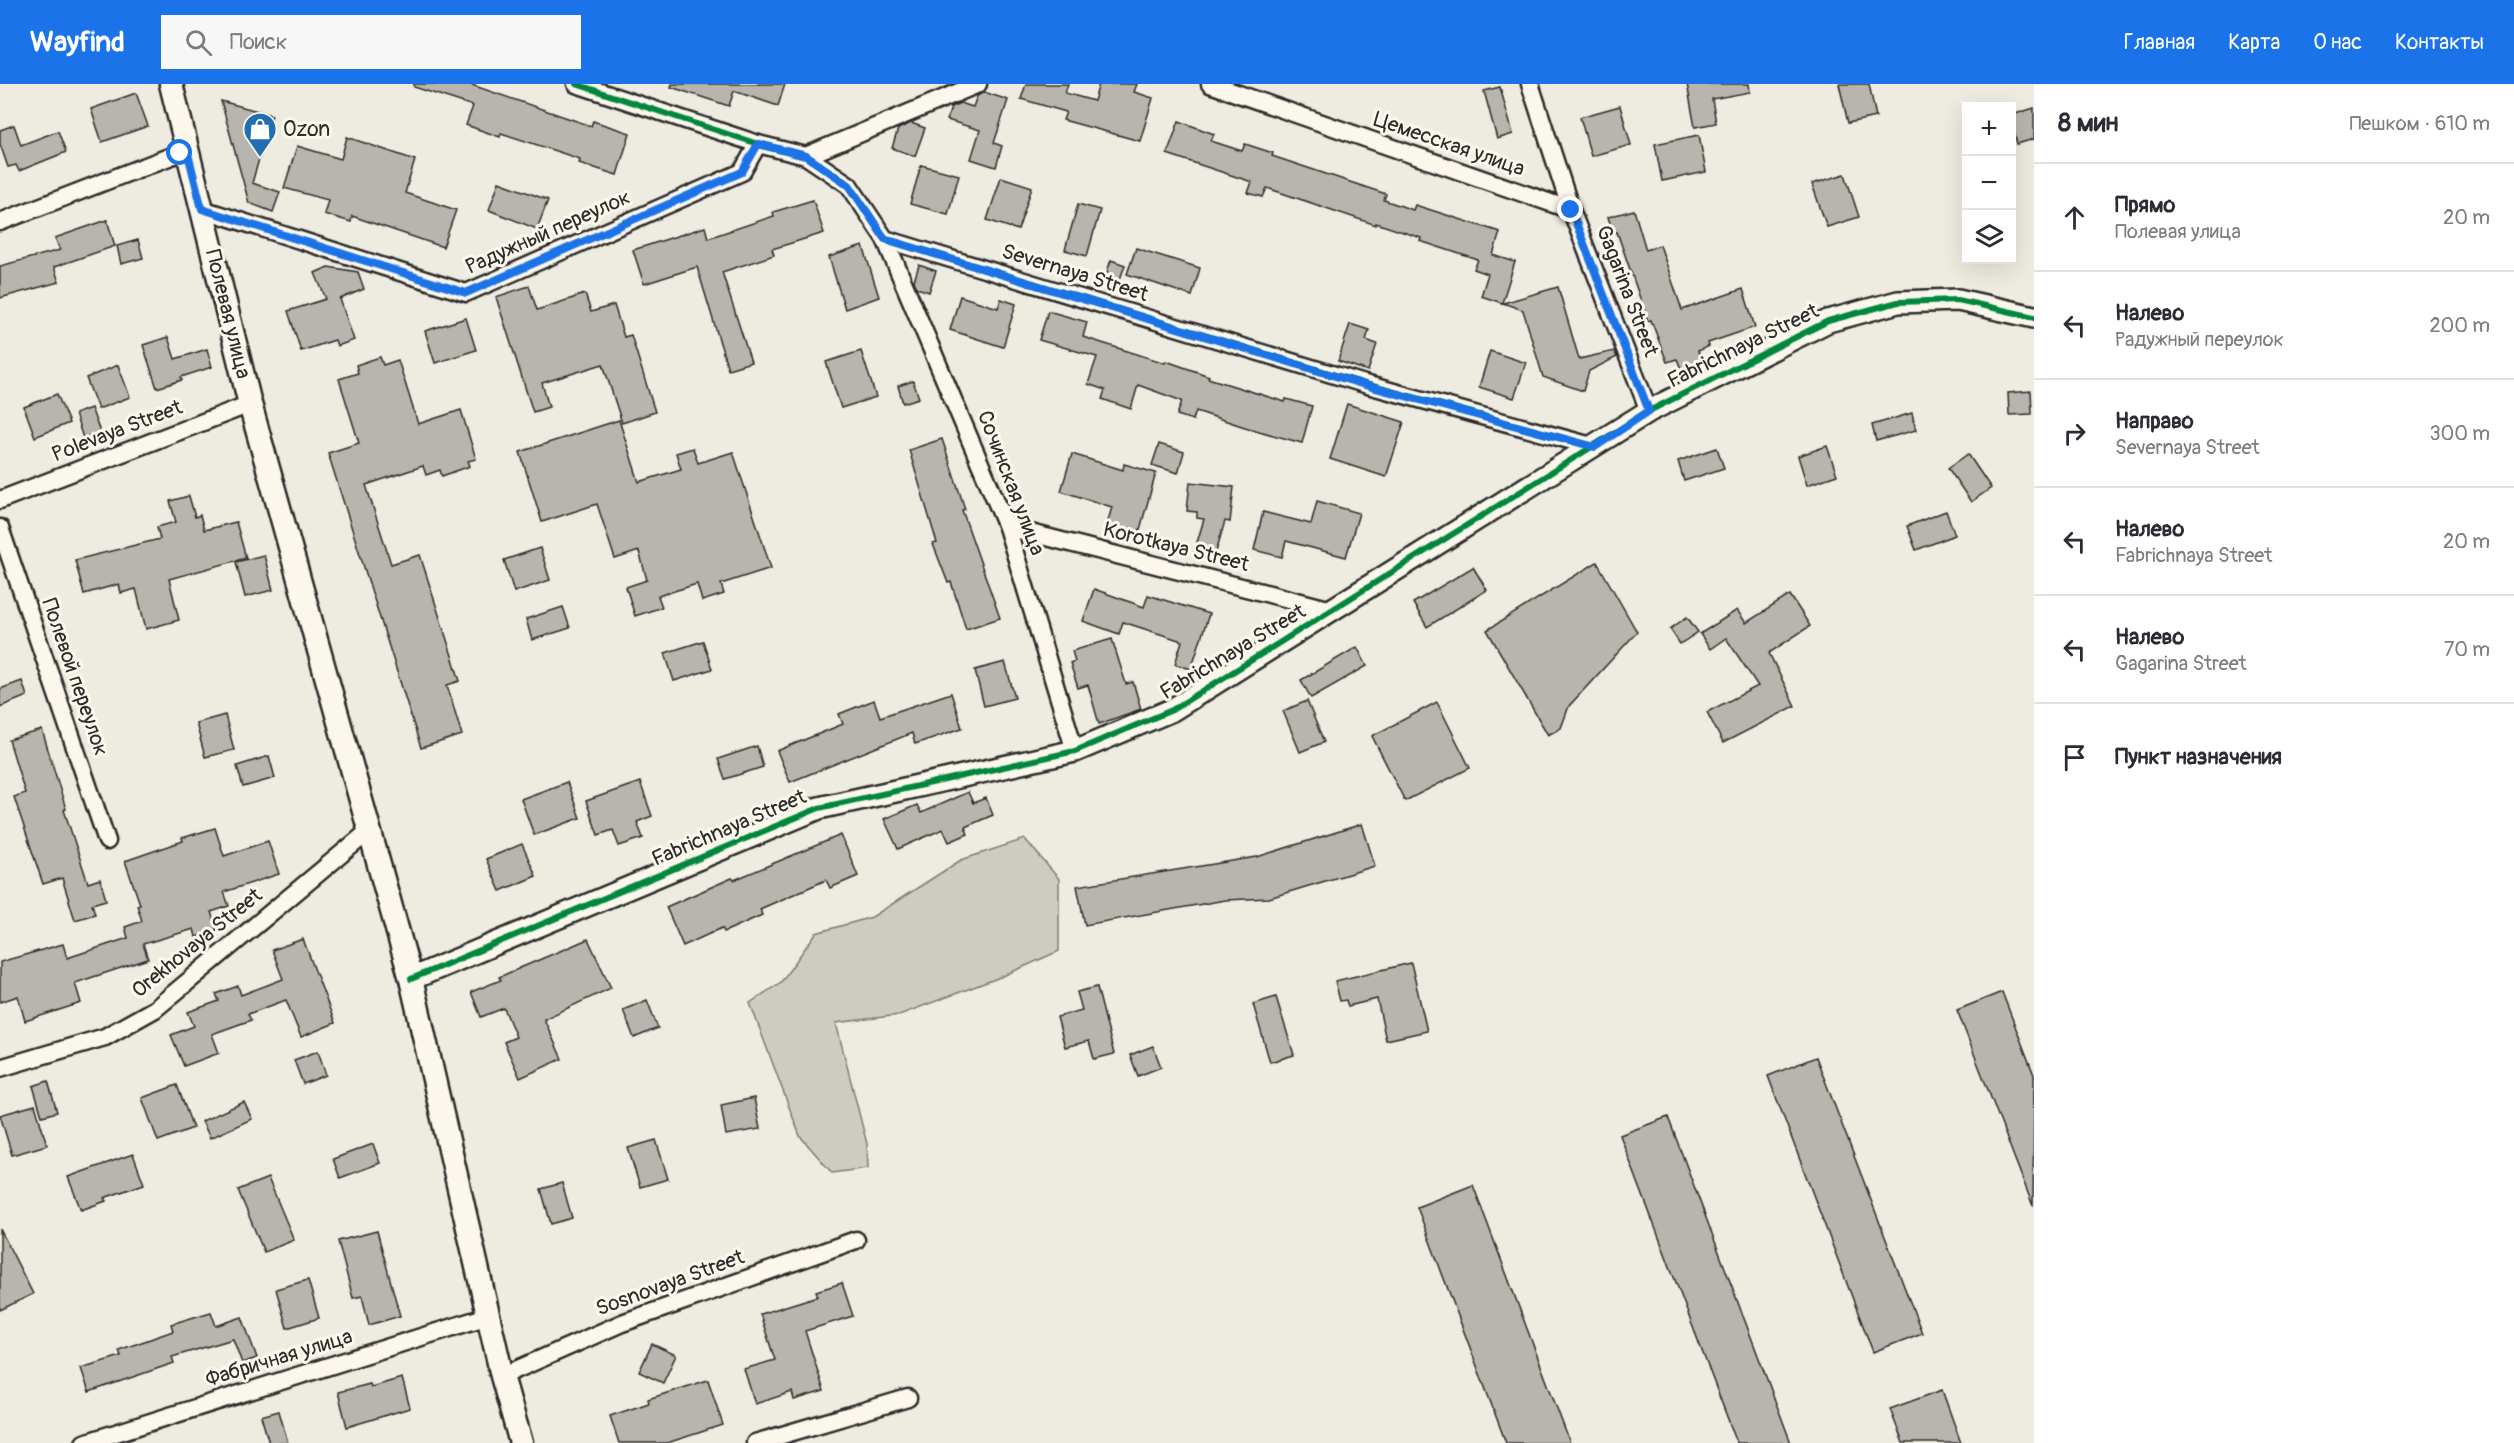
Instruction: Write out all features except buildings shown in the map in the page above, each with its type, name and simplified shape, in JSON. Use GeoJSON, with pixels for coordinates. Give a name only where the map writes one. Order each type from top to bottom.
{"type":"FeatureCollection","features":[{"type":"Feature","properties":{"kind":"main road","name":"Полевая улица"},"geometry":{"type":"LineString","coordinates":[[171,84],[250,404],[411,979],[502,1376],[521,1443]]}},
{"type":"Feature","properties":{"kind":"street"},"geometry":{"type":"LineString","coordinates":[[576,84],[758,144],[806,156],[849,185],[885,239]]}},
{"type":"Feature","properties":{"kind":"street"},"geometry":{"type":"LineString","coordinates":[[806,156],[978,84]]}},
{"type":"Feature","properties":{"kind":"street","name":"Цемесская улица"},"geometry":{"type":"LineString","coordinates":[[1210,84],[1571,210]]}},
{"type":"Feature","properties":{"kind":"street","name":"Gagarina Street"},"geometry":{"type":"LineString","coordinates":[[1530,84],[1571,210],[1649,411]]}},
{"type":"Feature","properties":{"kind":"street","name":"Радужный переулок"},"geometry":{"type":"LineString","coordinates":[[202,209],[466,293],[742,172],[758,144]]}},
{"type":"Feature","properties":{"kind":"street"},"geometry":{"type":"LineString","coordinates":[[0,222],[187,150]]}},
{"type":"Feature","properties":{"kind":"street","name":"Severnaya Street"},"geometry":{"type":"LineString","coordinates":[[885,239],[1368,386],[1595,447]]}},
{"type":"Feature","properties":{"kind":"street","name":"Сочинская улица"},"geometry":{"type":"LineString","coordinates":[[885,239],[1007,527],[1074,751]]}},
{"type":"Feature","properties":{"kind":"street","name":"Fabrichnaya Street"},"geometry":{"type":"LineString","coordinates":[[411,979],[819,808],[1074,751],[1172,710],[1595,447],[1649,411],[1828,321],[1898,302],[1958,300],[2034,317]]}},
{"type":"Feature","properties":{"kind":"street","name":"Polevaya Street"},"geometry":{"type":"LineString","coordinates":[[0,500],[250,404]]}},
{"type":"Feature","properties":{"kind":"street","name":"Korotkaya Street"},"geometry":{"type":"LineString","coordinates":[[1007,527],[1332,610]]}},
{"type":"Feature","properties":{"kind":"street","name":"Полевой переулок"},"geometry":{"type":"LineString","coordinates":[[0,528],[107,841]]}},
{"type":"Feature","properties":{"kind":"street","name":"Orekhovaya Street"},"geometry":{"type":"LineString","coordinates":[[0,1068],[105,1037],[155,1009],[369,831]]}},
{"type":"Feature","properties":{"kind":"street","name":"Sosnovaya Street"},"geometry":{"type":"LineString","coordinates":[[502,1376],[622,1323],[856,1240]]}},
{"type":"Feature","properties":{"kind":"street","name":"Фабричная улица"},"geometry":{"type":"LineString","coordinates":[[84,1443],[488,1316]]}},
{"type":"Feature","properties":{"kind":"street"},"geometry":{"type":"LineString","coordinates":[[755,1443],[909,1398]]}},
{"type":"Feature","properties":{"kind":"shaded area"},"geometry":{"type":"Polygon","coordinates":[[[1025,839],[1059,879],[1059,951],[1003,976],[899,1015],[836,1023],[867,1144],[868,1168],[832,1173],[800,1136],[750,1003],[781,982],[816,933],[872,917],[961,860],[1025,839]]]}},
{"type":"Feature","properties":{"kind":"cycle path"},"geometry":{"type":"LineString","coordinates":[[576,84],[758,144],[806,156],[849,185],[885,239],[1368,385],[1595,447]]}},
{"type":"Feature","properties":{"kind":"cycle path"},"geometry":{"type":"LineString","coordinates":[[411,979],[819,808],[1075,751],[1172,710],[1649,411],[1828,321],[1898,302],[1958,300],[2034,317]]}},
{"type":"Feature","properties":{"kind":"place","name":"Ozon"},"geometry":{"type":"Point","coordinates":[260,158]}},
{"type":"Feature","properties":{"kind":"route"},"geometry":{"type":"LineString","coordinates":[[180,153],[187,150],[202,209],[466,293],[742,172],[758,144],[806,156],[849,185],[885,239],[1368,386],[1595,447],[1649,411],[1571,210]]}}]}
